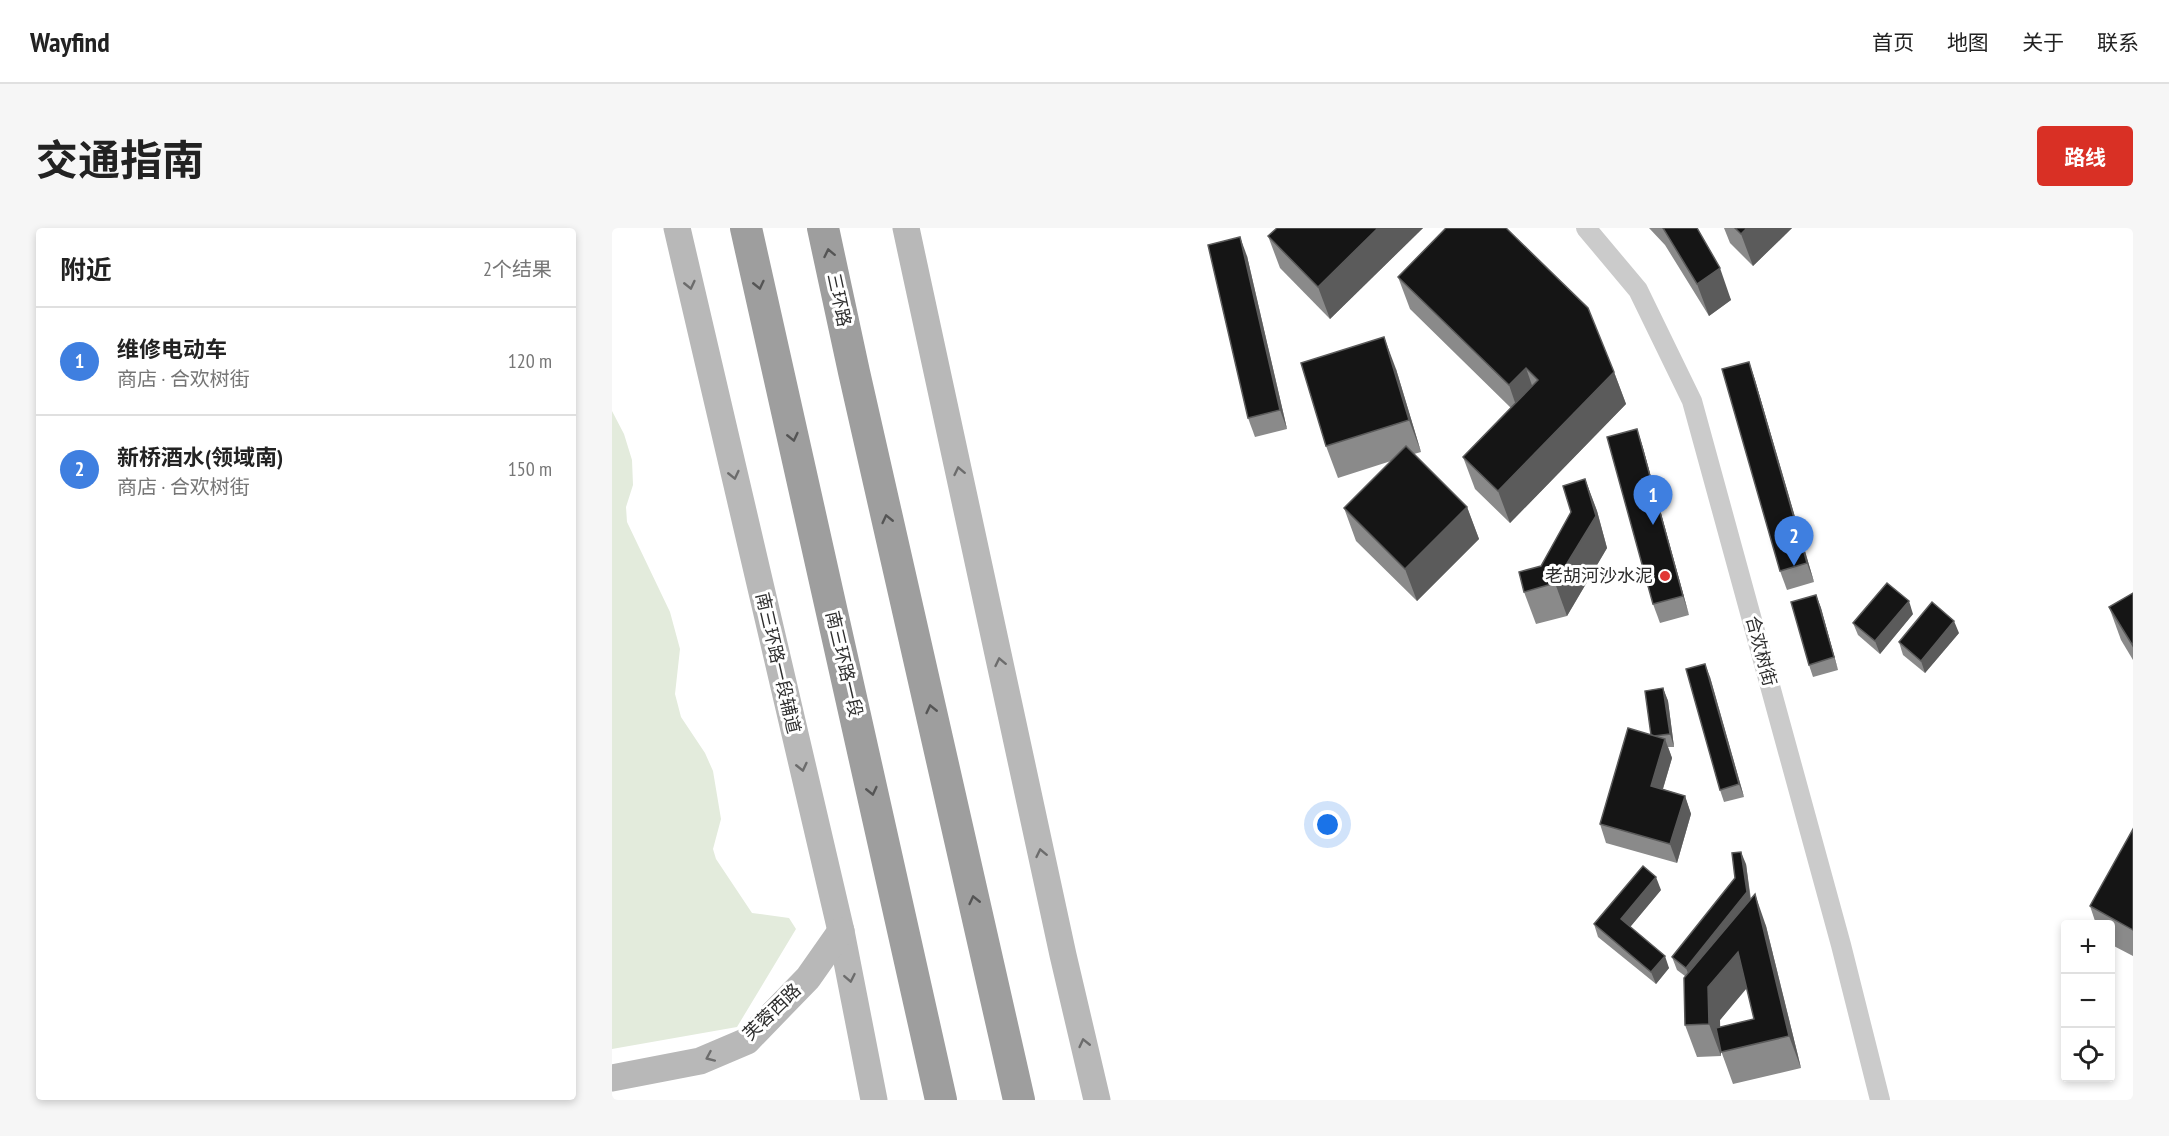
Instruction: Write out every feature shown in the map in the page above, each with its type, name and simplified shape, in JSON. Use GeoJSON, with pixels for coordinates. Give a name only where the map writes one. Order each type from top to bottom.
{"type":"FeatureCollection","features":[{"type":"Feature","properties":{"kind":"highway","name":"南三环路一段"},"geometry":{"type":"LineString","coordinates":[[746,228],[941,1100]]}},
{"type":"Feature","properties":{"kind":"highway","name":"三环路"},"geometry":{"type":"LineString","coordinates":[[824,228],[854,372],[985,950],[1032,1098]]}},
{"type":"Feature","properties":{"kind":"highway"},"geometry":{"type":"LineString","coordinates":[[902,927],[925,1100]]}},
{"type":"Feature","properties":{"kind":"main road","name":"南三环路一段辅道"},"geometry":{"type":"LineString","coordinates":[[677,228],[841,931],[874,1100]]}},
{"type":"Feature","properties":{"kind":"main road"},"geometry":{"type":"LineString","coordinates":[[906,228],[1097,1100]]}},
{"type":"Feature","properties":{"kind":"main road","name":"芙蓉西路"},"geometry":{"type":"LineString","coordinates":[[612,1078],[700,1061],[747,1041],[808,978],[841,931]]}},
{"type":"Feature","properties":{"kind":"street","name":"合欢树街"},"geometry":{"type":"LineString","coordinates":[[1586,228],[1638,290],[1692,400],[1838,934],[1880,1100]]}},
{"type":"Feature","properties":{"kind":"green space"},"geometry":{"type":"Polygon","coordinates":[[[612,411],[624,434],[632,460],[633,485],[626,507],[627,522],[670,612],[680,649],[675,694],[681,717],[705,753],[713,771],[721,819],[713,849],[716,859],[752,913],[789,918],[796,929],[737,1027],[612,1049],[612,411]]]}},
{"type":"Feature","properties":{"kind":"building"},"geometry":{"type":"Polygon","coordinates":[[[1277,228],[1378,228],[1318,287],[1268,236],[1277,228]]]}},
{"type":"Feature","properties":{"kind":"building"},"geometry":{"type":"Polygon","coordinates":[[[1446,228],[1506,228],[1588,308],[1614,372],[1498,491],[1463,457],[1538,380],[1526,368],[1509,385],[1398,277],[1446,228]]]}},
{"type":"Feature","properties":{"kind":"building"},"geometry":{"type":"Polygon","coordinates":[[[1663,228],[1697,228],[1720,268],[1697,284],[1663,228]]]}},
{"type":"Feature","properties":{"kind":"building"},"geometry":{"type":"Polygon","coordinates":[[[1735,228],[1747,228],[1741,234],[1735,228]]]}},
{"type":"Feature","properties":{"kind":"building"},"geometry":{"type":"Polygon","coordinates":[[[1240,237],[1280,410],[1248,418],[1208,245],[1240,237]]]}},
{"type":"Feature","properties":{"kind":"building"},"geometry":{"type":"Polygon","coordinates":[[[1384,337],[1409,420],[1326,446],[1301,363],[1384,337]]]}},
{"type":"Feature","properties":{"kind":"building"},"geometry":{"type":"Polygon","coordinates":[[[1749,362],[1807,563],[1780,571],[1722,369],[1749,362]]]}},
{"type":"Feature","properties":{"kind":"building"},"geometry":{"type":"Polygon","coordinates":[[[1637,429],[1683,596],[1653,604],[1607,437],[1637,429]]]}},
{"type":"Feature","properties":{"kind":"building"},"geometry":{"type":"Polygon","coordinates":[[[1406,446],[1467,507],[1405,569],[1344,508],[1406,446]]]}},
{"type":"Feature","properties":{"kind":"building"},"geometry":{"type":"Polygon","coordinates":[[[1585,479],[1596,516],[1555,583],[1524,592],[1519,572],[1541,566],[1571,512],[1563,486],[1585,479]]]}},
{"type":"Feature","properties":{"kind":"building"},"geometry":{"type":"Polygon","coordinates":[[[1887,583],[1909,601],[1875,641],[1853,623],[1887,583]]]}},
{"type":"Feature","properties":{"kind":"building"},"geometry":{"type":"Polygon","coordinates":[[[2133,593],[2133,646],[2109,607],[2133,593]]]}},
{"type":"Feature","properties":{"kind":"building"},"geometry":{"type":"Polygon","coordinates":[[[1816,595],[1834,657],[1809,665],[1791,602],[1816,595]]]}},
{"type":"Feature","properties":{"kind":"building"},"geometry":{"type":"Polygon","coordinates":[[[1932,602],[1954,621],[1921,661],[1899,642],[1932,602]]]}},
{"type":"Feature","properties":{"kind":"building"},"geometry":{"type":"Polygon","coordinates":[[[1705,664],[1739,784],[1720,790],[1686,669],[1705,664]]]}},
{"type":"Feature","properties":{"kind":"building"},"geometry":{"type":"Polygon","coordinates":[[[1663,688],[1670,734],[1654,736],[1651,735],[1645,691],[1663,688]]]}},
{"type":"Feature","properties":{"kind":"building"},"geometry":{"type":"Polygon","coordinates":[[[1628,728],[1665,739],[1651,786],[1685,796],[1670,844],[1600,824],[1628,728]]]}},
{"type":"Feature","properties":{"kind":"building"},"geometry":{"type":"Polygon","coordinates":[[[2133,829],[2133,930],[2090,906],[2133,829]]]}},
{"type":"Feature","properties":{"kind":"building"},"geometry":{"type":"Polygon","coordinates":[[[1741,852],[1747,892],[1686,968],[1672,957],[1735,878],[1732,853],[1741,852]]]}},
{"type":"Feature","properties":{"kind":"building"},"geometry":{"type":"Polygon","coordinates":[[[1643,866],[1656,877],[1621,919],[1665,956],[1651,972],[1594,924],[1643,866]]]}},
{"type":"Feature","properties":{"kind":"building"},"geometry":{"type":"Polygon","coordinates":[[[1755,894],[1789,1036],[1721,1052],[1716,1028],[1754,1019],[1738,952],[1708,987],[1709,1024],[1685,1025],[1684,978],[1755,894]]]}},
{"type":"Feature","properties":{"kind":"place","name":"维修电动车"},"geometry":{"type":"Point","coordinates":[1653,525]}},
{"type":"Feature","properties":{"kind":"place","name":"新桥酒水(领域南)"},"geometry":{"type":"Point","coordinates":[1794,566]}},
{"type":"Feature","properties":{"kind":"place","name":"老胡河沙水泥"},"geometry":{"type":"Point","coordinates":[1665,576]}}]}
